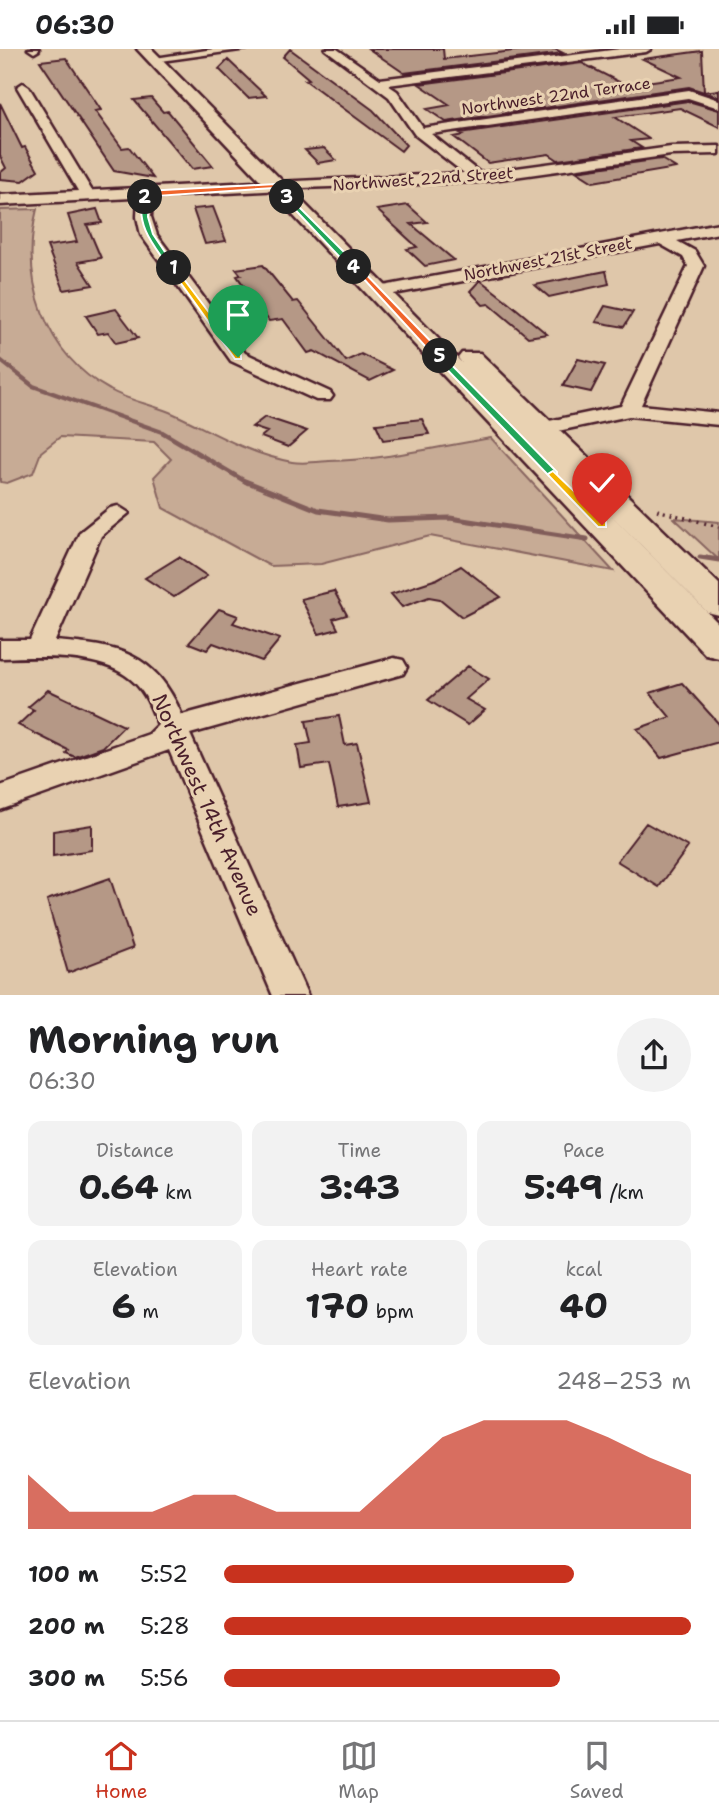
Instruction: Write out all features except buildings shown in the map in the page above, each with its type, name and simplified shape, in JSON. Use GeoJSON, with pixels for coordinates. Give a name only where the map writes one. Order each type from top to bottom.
{"type":"FeatureCollection","features":[{"type":"Feature","properties":{"kind":"main road"},"geometry":{"type":"LineString","coordinates":[[157,54],[528,431],[698,596],[719,646]]}},
{"type":"Feature","properties":{"kind":"street"},"geometry":{"type":"LineString","coordinates":[[157,54],[242,49]]}},
{"type":"Feature","properties":{"kind":"street"},"geometry":{"type":"LineString","coordinates":[[330,49],[393,94],[420,132],[478,178]]}},
{"type":"Feature","properties":{"kind":"street"},"geometry":{"type":"LineString","coordinates":[[378,83],[646,49]]}},
{"type":"Feature","properties":{"kind":"street"},"geometry":{"type":"LineString","coordinates":[[23,87],[88,196]]}},
{"type":"Feature","properties":{"kind":"street","name":"Northwest 22nd Terrace"},"geometry":{"type":"LineString","coordinates":[[420,132],[662,97],[696,95],[719,104]]}},
{"type":"Feature","properties":{"kind":"street","name":"Northwest 22nd Street"},"geometry":{"type":"LineString","coordinates":[[0,199],[478,178],[671,151],[719,151]]}},
{"type":"Feature","properties":{"kind":"street"},"geometry":{"type":"LineString","coordinates":[[145,193],[144,217],[149,235],[238,357],[323,396]]}},
{"type":"Feature","properties":{"kind":"street","name":"Northwest 21st Street"},"geometry":{"type":"LineString","coordinates":[[389,289],[719,228]]}},
{"type":"Feature","properties":{"kind":"street"},"geometry":{"type":"LineString","coordinates":[[629,410],[696,266],[689,254],[661,238]]}},
{"type":"Feature","properties":{"kind":"street"},"geometry":{"type":"LineString","coordinates":[[528,431],[629,410],[719,419]]}},
{"type":"Feature","properties":{"kind":"street"},"geometry":{"type":"LineString","coordinates":[[38,650],[91,533],[118,513]]}},
{"type":"Feature","properties":{"kind":"street","name":"Northwest 14th Avenue"},"geometry":{"type":"LineString","coordinates":[[0,649],[96,655],[136,669],[159,693],[218,821],[290,995]]}},
{"type":"Feature","properties":{"kind":"street"},"geometry":{"type":"LineString","coordinates":[[0,798],[159,742],[173,728],[394,667]]}},
{"type":"Feature","properties":{"kind":"path"},"geometry":{"type":"LineString","coordinates":[[650,508],[719,527]]}},
{"type":"Feature","properties":{"kind":"shaded area"},"geometry":{"type":"Polygon","coordinates":[[[37,209],[32,262],[35,288],[42,312],[53,335],[68,356],[87,375],[110,390],[174,414],[246,448],[296,463],[410,453],[491,438],[613,571],[430,536],[321,564],[270,566],[163,508],[154,477],[171,459],[154,442],[60,437],[41,452],[33,473],[7,483],[0,482],[0,210],[37,209]]]}},
{"type":"Feature","properties":{"kind":"shaded area"},"geometry":{"type":"Polygon","coordinates":[[[674,518],[719,522],[719,560],[674,518]]]}},
{"type":"Feature","properties":{"kind":"waterway"},"geometry":{"type":"LineString","coordinates":[[0,360],[33,386],[162,432],[248,483]]}},
{"type":"Feature","properties":{"kind":"waterway"},"geometry":{"type":"LineString","coordinates":[[245,481],[318,510],[388,520],[450,518],[587,539]]}},
{"type":"Feature","properties":{"kind":"waterway"},"geometry":{"type":"LineString","coordinates":[[700,557],[719,560]]}},
{"type":"Feature","properties":{"kind":"route"},"geometry":{"type":"LineString","coordinates":[[238,357],[149,235],[144,217],[145,193],[276,186],[602,525]]}}]}
